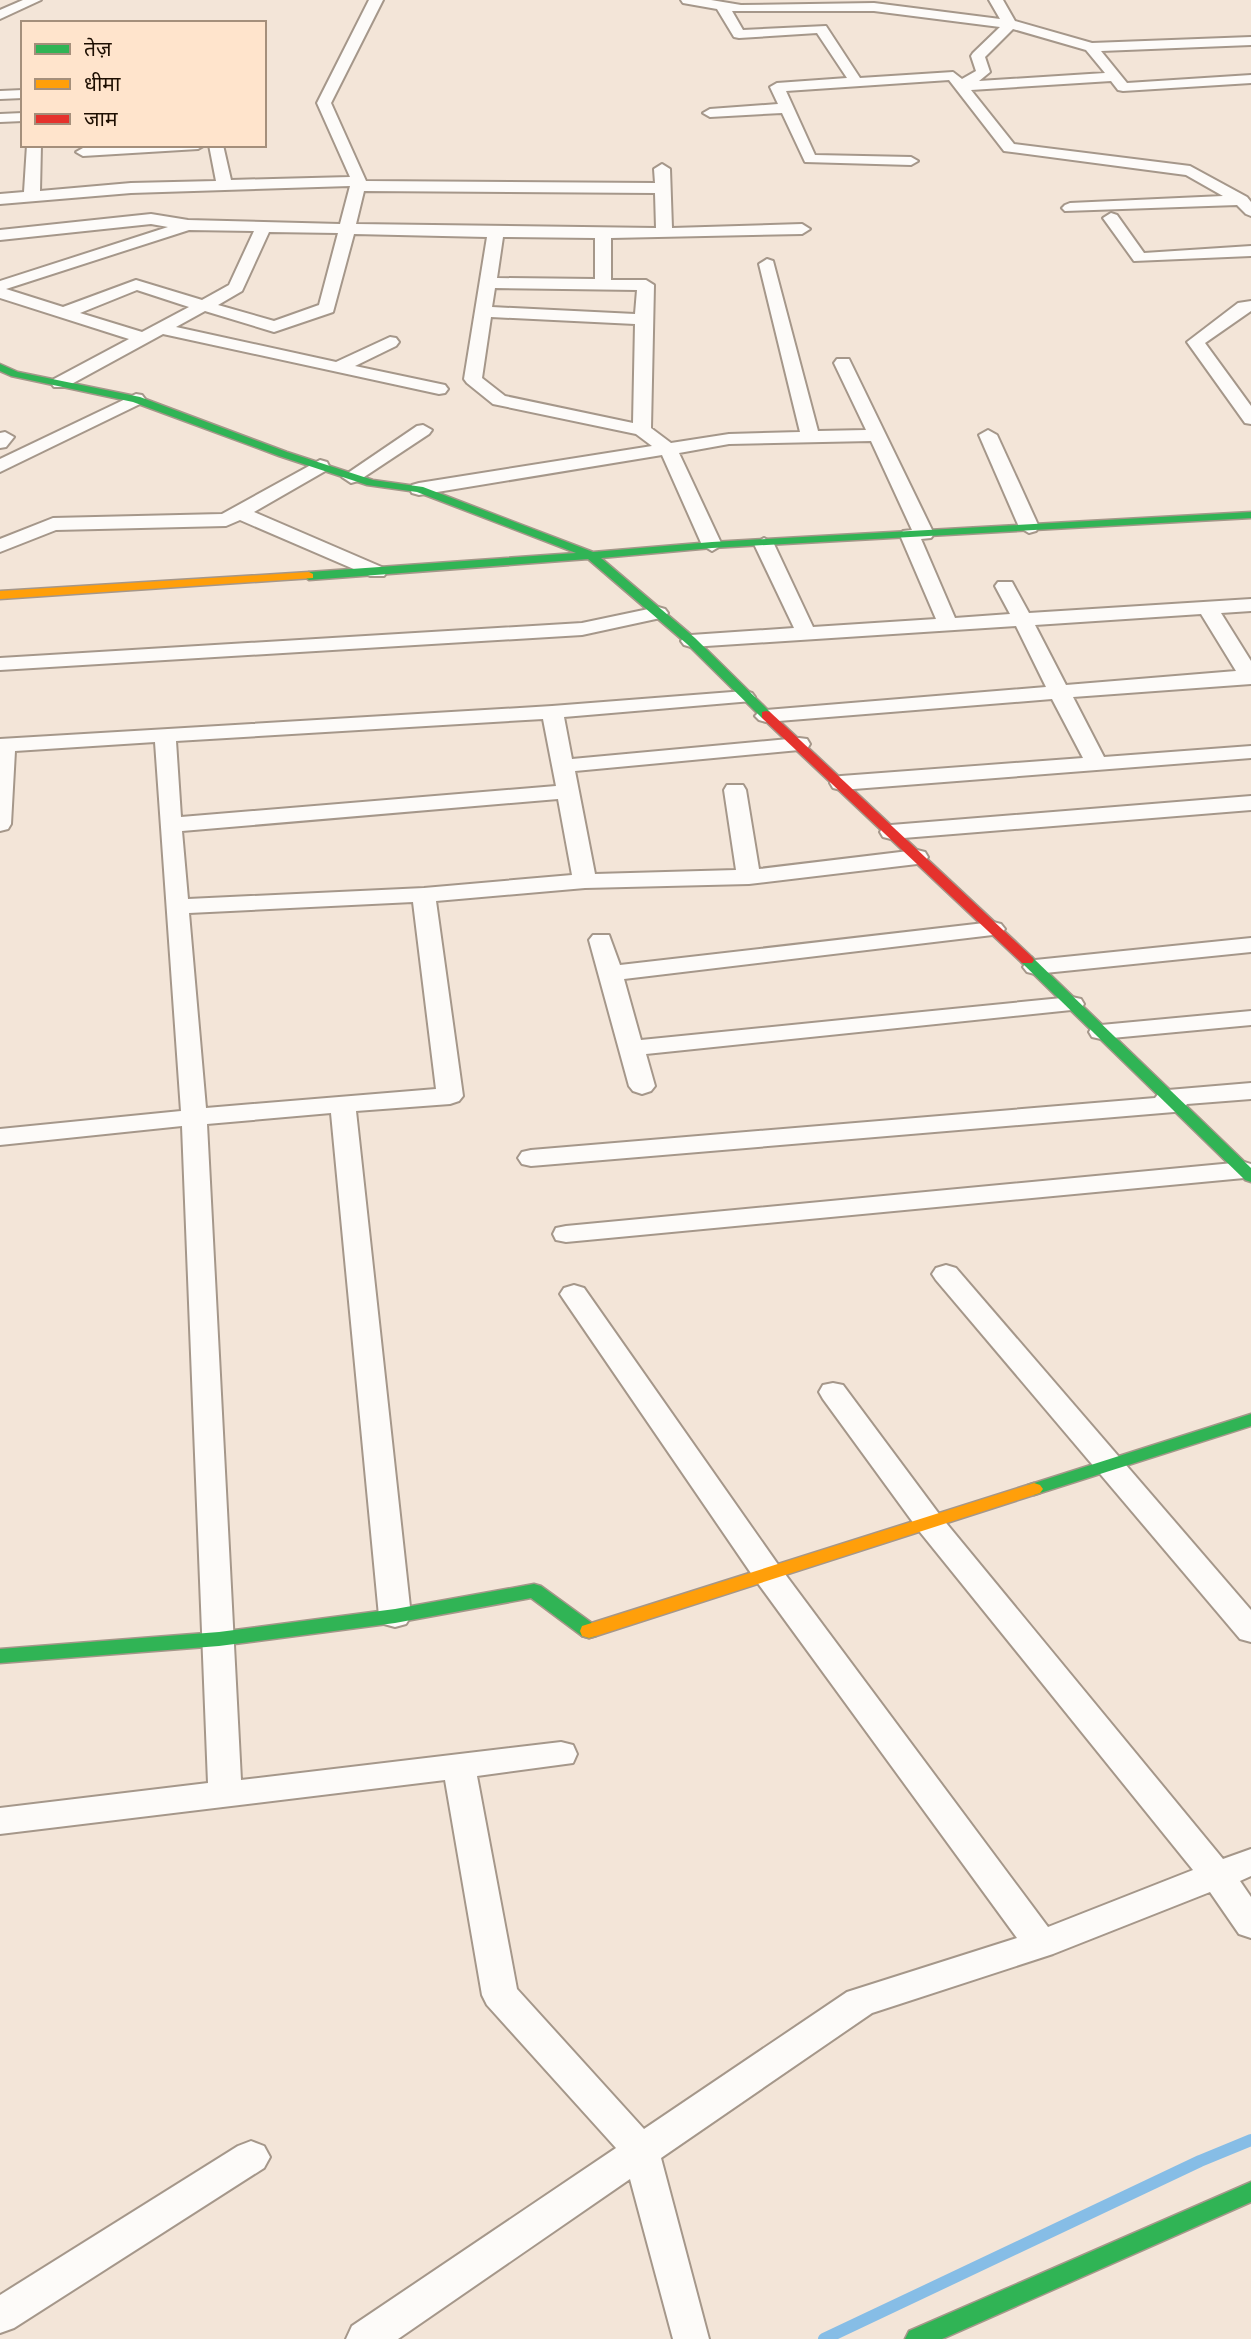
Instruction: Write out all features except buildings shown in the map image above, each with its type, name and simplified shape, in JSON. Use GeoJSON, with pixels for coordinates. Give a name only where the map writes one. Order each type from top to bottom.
{"type":"FeatureCollection","features":[{"type":"Feature","properties":{"kind":"street"},"geometry":{"type":"LineString","coordinates":[[0,15],[34,0]]}},
{"type":"Feature","properties":{"kind":"street"},"geometry":{"type":"LineString","coordinates":[[64,313],[136,285],[274,327],[327,308],[358,184],[324,103],[376,0]]}},
{"type":"Feature","properties":{"kind":"street"},"geometry":{"type":"LineString","coordinates":[[688,0],[722,6],[788,10],[874,7],[1010,24],[1090,47],[1251,41]]}},
{"type":"Feature","properties":{"kind":"street"},"geometry":{"type":"LineString","coordinates":[[996,0],[1010,24]]}},
{"type":"Feature","properties":{"kind":"street"},"geometry":{"type":"LineString","coordinates":[[722,6],[739,34],[821,29],[856,82]]}},
{"type":"Feature","properties":{"kind":"street"},"geometry":{"type":"LineString","coordinates":[[960,86],[983,72],[978,56],[1010,24]]}},
{"type":"Feature","properties":{"kind":"street"},"geometry":{"type":"LineString","coordinates":[[1090,47],[1123,87],[1251,79]]}},
{"type":"Feature","properties":{"kind":"street"},"geometry":{"type":"LineString","coordinates":[[911,161],[810,159],[777,87],[953,76],[1009,148],[1190,171],[1248,204]]}},
{"type":"Feature","properties":{"kind":"street"},"geometry":{"type":"LineString","coordinates":[[960,86],[1115,77]]}},
{"type":"Feature","properties":{"kind":"street"},"geometry":{"type":"LineString","coordinates":[[0,95],[21,94]]}},
{"type":"Feature","properties":{"kind":"street"},"geometry":{"type":"LineString","coordinates":[[710,113],[787,108]]}},
{"type":"Feature","properties":{"kind":"street"},"geometry":{"type":"LineString","coordinates":[[0,118],[21,117]]}},
{"type":"Feature","properties":{"kind":"street"},"geometry":{"type":"LineString","coordinates":[[33,197],[34,147]]}},
{"type":"Feature","properties":{"kind":"street"},"geometry":{"type":"LineString","coordinates":[[82,192],[78,171],[84,149],[141,147]]}},
{"type":"Feature","properties":{"kind":"street"},"geometry":{"type":"LineString","coordinates":[[216,147],[225,185]]}},
{"type":"Feature","properties":{"kind":"street"},"geometry":{"type":"LineString","coordinates":[[662,169],[664,233]]}},
{"type":"Feature","properties":{"kind":"street"},"geometry":{"type":"LineString","coordinates":[[0,199],[225,185],[662,188]]}},
{"type":"Feature","properties":{"kind":"street"},"geometry":{"type":"LineString","coordinates":[[453,219],[458,186]]}},
{"type":"Feature","properties":{"kind":"street"},"geometry":{"type":"LineString","coordinates":[[556,220],[560,187]]}},
{"type":"Feature","properties":{"kind":"street"},"geometry":{"type":"LineString","coordinates":[[1070,208],[1248,204]]}},
{"type":"Feature","properties":{"kind":"street"},"geometry":{"type":"LineString","coordinates":[[1111,218],[1140,258],[1251,251]]}},
{"type":"Feature","properties":{"kind":"street"},"geometry":{"type":"LineString","coordinates":[[0,235],[151,219],[188,225],[346,228],[453,219],[496,230],[556,220],[603,232],[664,233],[802,229]]}},
{"type":"Feature","properties":{"kind":"street"},"geometry":{"type":"LineString","coordinates":[[0,286],[188,225]]}},
{"type":"Feature","properties":{"kind":"street"},"geometry":{"type":"LineString","coordinates":[[60,383],[236,288],[264,226]]}},
{"type":"Feature","properties":{"kind":"street"},"geometry":{"type":"LineString","coordinates":[[496,230],[473,379],[499,400],[642,430],[667,449],[712,545]]}},
{"type":"Feature","properties":{"kind":"street"},"geometry":{"type":"LineString","coordinates":[[603,232],[603,285]]}},
{"type":"Feature","properties":{"kind":"street"},"geometry":{"type":"LineString","coordinates":[[767,264],[811,438]]}},
{"type":"Feature","properties":{"kind":"street"},"geometry":{"type":"LineString","coordinates":[[489,283],[646,285],[642,430]]}},
{"type":"Feature","properties":{"kind":"street"},"geometry":{"type":"LineString","coordinates":[[0,293],[144,338]]}},
{"type":"Feature","properties":{"kind":"street"},"geometry":{"type":"LineString","coordinates":[[1251,306],[1244,307],[1196,342],[1251,419]]}},
{"type":"Feature","properties":{"kind":"street"},"geometry":{"type":"LineString","coordinates":[[485,312],[643,319]]}},
{"type":"Feature","properties":{"kind":"street"},"geometry":{"type":"LineString","coordinates":[[162,329],[439,389]]}},
{"type":"Feature","properties":{"kind":"street"},"geometry":{"type":"LineString","coordinates":[[339,368],[390,342]]}},
{"type":"Feature","properties":{"kind":"street"},"geometry":{"type":"LineString","coordinates":[[843,363],[877,435],[917,535],[948,624]]}},
{"type":"Feature","properties":{"kind":"street"},"geometry":{"type":"LineString","coordinates":[[0,367],[15,374],[136,399],[371,483],[419,489],[590,555],[691,640],[745,697],[841,783],[1248,1174]]}},
{"type":"Feature","properties":{"kind":"street"},"geometry":{"type":"LineString","coordinates":[[0,466],[136,399]]}},
{"type":"Feature","properties":{"kind":"street"},"geometry":{"type":"LineString","coordinates":[[352,477],[423,430]]}},
{"type":"Feature","properties":{"kind":"street"},"geometry":{"type":"LineString","coordinates":[[419,489],[729,439],[877,435]]}},
{"type":"Feature","properties":{"kind":"street"},"geometry":{"type":"LineString","coordinates":[[988,435],[1029,527]]}},
{"type":"Feature","properties":{"kind":"street"},"geometry":{"type":"LineString","coordinates":[[0,546],[53,524],[226,520],[320,466]]}},
{"type":"Feature","properties":{"kind":"street"},"geometry":{"type":"LineString","coordinates":[[239,512],[377,572]]}},
{"type":"Feature","properties":{"kind":"street"},"geometry":{"type":"LineString","coordinates":[[0,595],[377,572],[712,545],[1251,515]]}},
{"type":"Feature","properties":{"kind":"street"},"geometry":{"type":"LineString","coordinates":[[764,544],[806,633]]}},
{"type":"Feature","properties":{"kind":"street"},"geometry":{"type":"LineString","coordinates":[[1005,586],[1096,764]]}},
{"type":"Feature","properties":{"kind":"street"},"geometry":{"type":"LineString","coordinates":[[691,640],[1251,605]]}},
{"type":"Feature","properties":{"kind":"street"},"geometry":{"type":"LineString","coordinates":[[766,716],[1251,676],[1207,607]]}},
{"type":"Feature","properties":{"kind":"street"},"geometry":{"type":"LineString","coordinates":[[0,664],[582,629],[658,613]]}},
{"type":"Feature","properties":{"kind":"street"},"geometry":{"type":"LineString","coordinates":[[0,824],[2,744],[552,712],[745,697]]}},
{"type":"Feature","properties":{"kind":"street"},"geometry":{"type":"LineString","coordinates":[[552,712],[585,881]]}},
{"type":"Feature","properties":{"kind":"street"},"geometry":{"type":"LineString","coordinates":[[165,734],[194,1117],[225,1794]]}},
{"type":"Feature","properties":{"kind":"street"},"geometry":{"type":"LineString","coordinates":[[563,766],[799,744]]}},
{"type":"Feature","properties":{"kind":"street"},"geometry":{"type":"LineString","coordinates":[[841,783],[1251,752]]}},
{"type":"Feature","properties":{"kind":"street"},"geometry":{"type":"LineString","coordinates":[[736,790],[749,877]]}},
{"type":"Feature","properties":{"kind":"street"},"geometry":{"type":"LineString","coordinates":[[170,825],[568,792]]}},
{"type":"Feature","properties":{"kind":"street"},"geometry":{"type":"LineString","coordinates":[[891,832],[1251,803]]}},
{"type":"Feature","properties":{"kind":"street"},"geometry":{"type":"LineString","coordinates":[[176,907],[424,895],[585,881],[749,877],[917,857]]}},
{"type":"Feature","properties":{"kind":"street"},"geometry":{"type":"LineString","coordinates":[[0,1137],[194,1117],[450,1096],[424,895]]}},
{"type":"Feature","properties":{"kind":"street"},"geometry":{"type":"LineString","coordinates":[[611,973],[993,929]]}},
{"type":"Feature","properties":{"kind":"street"},"geometry":{"type":"LineString","coordinates":[[601,940],[642,1086]]}},
{"type":"Feature","properties":{"kind":"street"},"geometry":{"type":"LineString","coordinates":[[1035,967],[1251,945]]}},
{"type":"Feature","properties":{"kind":"street"},"geometry":{"type":"LineString","coordinates":[[632,1048],[1072,1004]]}},
{"type":"Feature","properties":{"kind":"street"},"geometry":{"type":"LineString","coordinates":[[1101,1032],[1251,1018]]}},
{"type":"Feature","properties":{"kind":"street"},"geometry":{"type":"LineString","coordinates":[[531,1158],[1171,1101],[1251,1091]]}},
{"type":"Feature","properties":{"kind":"street"},"geometry":{"type":"LineString","coordinates":[[343,1105],[395,1616]]}},
{"type":"Feature","properties":{"kind":"street"},"geometry":{"type":"LineString","coordinates":[[566,1234],[1248,1174]]}},
{"type":"Feature","properties":{"kind":"street"},"geometry":{"type":"LineString","coordinates":[[946,1274],[1251,1631]]}},
{"type":"Feature","properties":{"kind":"street"},"geometry":{"type":"LineString","coordinates":[[574,1294],[768,1574],[1041,1944]]}},
{"type":"Feature","properties":{"kind":"street"},"geometry":{"type":"LineString","coordinates":[[833,1392],[931,1525],[1217,1875],[1251,1924]]}},
{"type":"Feature","properties":{"kind":"street"},"geometry":{"type":"LineString","coordinates":[[0,1656],[219,1639],[395,1616],[534,1591],[590,1632],[931,1525],[1108,1464],[1251,1420]]}},
{"type":"Feature","properties":{"kind":"street"},"geometry":{"type":"LineString","coordinates":[[0,1821],[561,1754]]}},
{"type":"Feature","properties":{"kind":"street"},"geometry":{"type":"LineString","coordinates":[[459,1766],[500,1995],[641,2151],[691,2336]]}},
{"type":"Feature","properties":{"kind":"street"},"geometry":{"type":"LineString","coordinates":[[366,2339],[860,2002],[1041,1944],[1251,1862]]}},
{"type":"Feature","properties":{"kind":"street"},"geometry":{"type":"LineString","coordinates":[[0,2316],[251,2157]]}},
{"type":"Feature","properties":{"kind":"street"},"geometry":{"type":"LineString","coordinates":[[917,2339],[1251,2192]]}},
{"type":"Feature","properties":{"kind":"waterway"},"geometry":{"type":"LineString","coordinates":[[824,2339],[1200,2161],[1251,2140]]}},
{"type":"Feature","properties":{"kind":"traffic: fast"},"geometry":{"type":"LineString","coordinates":[[0,367],[15,374],[136,399],[283,454],[371,483],[419,489],[590,555],[691,641],[766,715]]}},
{"type":"Feature","properties":{"kind":"traffic: fast"},"geometry":{"type":"LineString","coordinates":[[309,576],[472,566],[712,545],[1251,515]]}},
{"type":"Feature","properties":{"kind":"traffic: fast"},"geometry":{"type":"LineString","coordinates":[[1027,960],[1251,1177]]}},
{"type":"Feature","properties":{"kind":"traffic: fast"},"geometry":{"type":"LineString","coordinates":[[1034,1489],[1251,1420]]}},
{"type":"Feature","properties":{"kind":"traffic: fast"},"geometry":{"type":"LineString","coordinates":[[0,1656],[219,1639],[395,1616],[534,1591],[589,1631]]}},
{"type":"Feature","properties":{"kind":"traffic: fast"},"geometry":{"type":"LineString","coordinates":[[917,2339],[1251,2192]]}},
{"type":"Feature","properties":{"kind":"traffic: slow"},"geometry":{"type":"LineString","coordinates":[[0,595],[309,576]]}},
{"type":"Feature","properties":{"kind":"traffic: slow"},"geometry":{"type":"LineString","coordinates":[[589,1631],[1034,1489]]}},
{"type":"Feature","properties":{"kind":"traffic: jam"},"geometry":{"type":"LineString","coordinates":[[766,715],[1027,960]]}}]}
